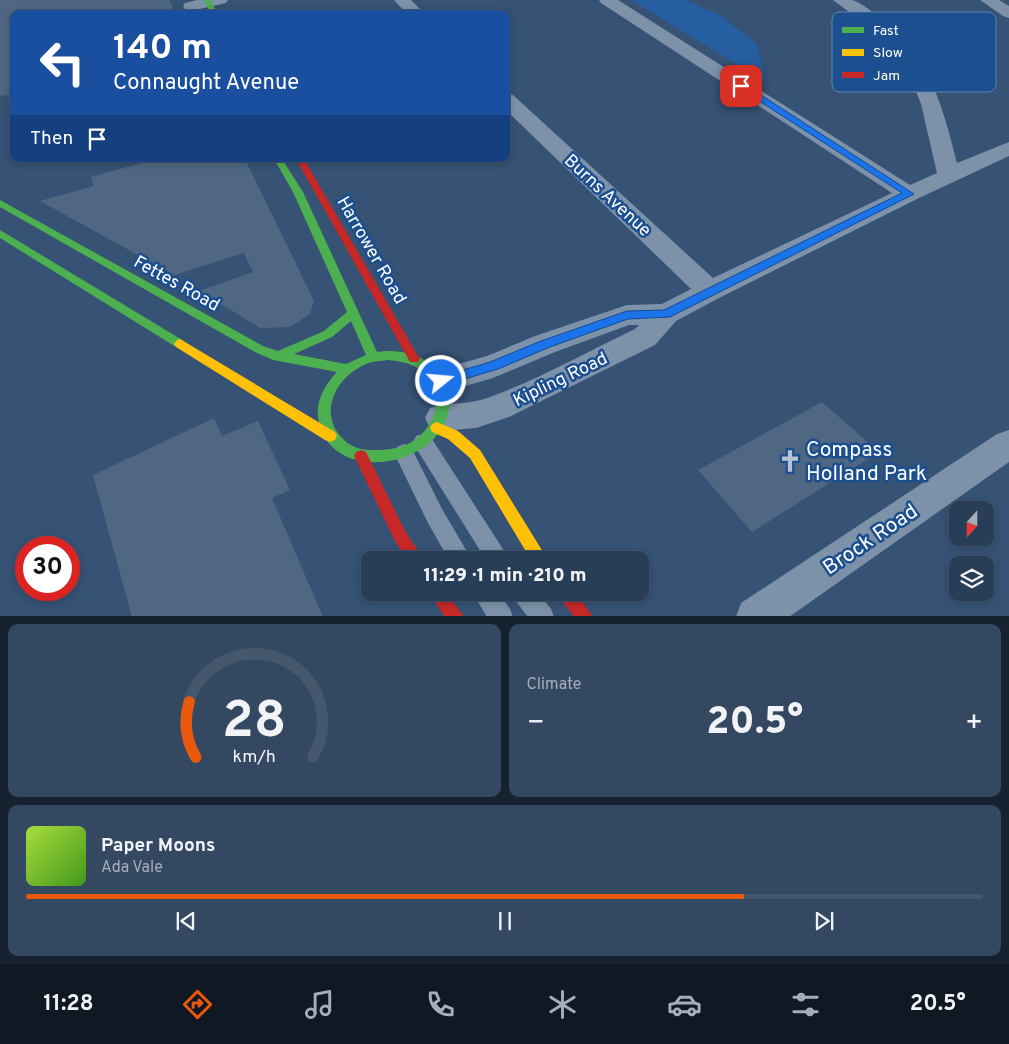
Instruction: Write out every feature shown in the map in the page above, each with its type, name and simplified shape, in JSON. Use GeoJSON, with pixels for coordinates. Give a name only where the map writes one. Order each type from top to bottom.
{"type":"FeatureCollection","features":[{"type":"Feature","properties":{"kind":"main road"},"geometry":{"type":"LineString","coordinates":[[280,162],[298,192],[374,357]]}},
{"type":"Feature","properties":{"kind":"main road","name":"Harrower Road"},"geometry":{"type":"LineString","coordinates":[[302,162],[414,359]]}},
{"type":"Feature","properties":{"kind":"main road","name":"Fettes Road"},"geometry":{"type":"LineString","coordinates":[[0,203],[259,349],[279,356],[346,370]]}},
{"type":"Feature","properties":{"kind":"main road"},"geometry":{"type":"LineString","coordinates":[[0,233],[330,436],[343,448],[360,456],[382,457],[404,453],[434,429],[446,399],[441,381],[434,372],[414,359],[388,355],[374,357],[346,370],[334,380],[326,394],[322,408],[323,423],[330,436]]}},
{"type":"Feature","properties":{"kind":"main road"},"geometry":{"type":"LineString","coordinates":[[279,356],[321,339],[345,323],[353,313]]}},
{"type":"Feature","properties":{"kind":"main road"},"geometry":{"type":"LineString","coordinates":[[434,429],[453,435],[475,454],[534,551]]}},
{"type":"Feature","properties":{"kind":"main road"},"geometry":{"type":"LineString","coordinates":[[360,456],[400,536],[410,551]]}},
{"type":"Feature","properties":{"kind":"main road"},"geometry":{"type":"LineString","coordinates":[[444,601],[456,616]]}},
{"type":"Feature","properties":{"kind":"main road"},"geometry":{"type":"LineString","coordinates":[[572,601],[585,616]]}},
{"type":"Feature","properties":{"kind":"street"},"geometry":{"type":"LineString","coordinates":[[402,0],[413,10]]}},
{"type":"Feature","properties":{"kind":"street"},"geometry":{"type":"LineString","coordinates":[[607,0],[909,194]]}},
{"type":"Feature","properties":{"kind":"street"},"geometry":{"type":"LineString","coordinates":[[842,0],[859,12]]}},
{"type":"Feature","properties":{"kind":"street"},"geometry":{"type":"LineString","coordinates":[[988,0],[1009,13]]}},
{"type":"Feature","properties":{"kind":"street"},"geometry":{"type":"LineString","coordinates":[[191,7],[213,4]]}},
{"type":"Feature","properties":{"kind":"street"},"geometry":{"type":"LineString","coordinates":[[926,92],[949,176]]}},
{"type":"Feature","properties":{"kind":"street","name":"Burns Avenue"},"geometry":{"type":"LineString","coordinates":[[510,103],[710,291]]}},
{"type":"Feature","properties":{"kind":"street","name":"Kipling Road"},"geometry":{"type":"LineString","coordinates":[[434,429],[498,408],[645,337],[666,314],[710,291],[909,194],[1009,148]]}},
{"type":"Feature","properties":{"kind":"street","name":"Kipling Road"},"geometry":{"type":"LineString","coordinates":[[441,381],[493,366],[546,344],[627,315],[666,314]]}},
{"type":"Feature","properties":{"kind":"street","name":"Brock Road"},"geometry":{"type":"LineString","coordinates":[[756,616],[1009,444]]}},
{"type":"Feature","properties":{"kind":"lane"},"geometry":{"type":"LineString","coordinates":[[434,429],[495,551]]}},
{"type":"Feature","properties":{"kind":"lane"},"geometry":{"type":"LineString","coordinates":[[404,453],[435,516],[456,551]]}},
{"type":"Feature","properties":{"kind":"lane"},"geometry":{"type":"LineString","coordinates":[[490,601],[502,616]]}},
{"type":"Feature","properties":{"kind":"lane"},"geometry":{"type":"LineString","coordinates":[[530,601],[543,616]]}},
{"type":"Feature","properties":{"kind":"shaded area"},"geometry":{"type":"Polygon","coordinates":[[[631,0],[686,0],[721,16],[757,44],[765,81],[631,0]]]}},
{"type":"Feature","properties":{"kind":"building"},"geometry":{"type":"Polygon","coordinates":[[[0,0],[169,0],[174,10],[10,10],[10,111],[8,95],[0,96],[0,0]]]}},
{"type":"Feature","properties":{"kind":"building"},"geometry":{"type":"Polygon","coordinates":[[[145,162],[246,162],[314,301],[310,314],[290,327],[260,328],[199,291],[253,272],[244,253],[174,275],[40,201],[94,186],[91,177],[145,162]]]}},
{"type":"Feature","properties":{"kind":"building","name":"Compass Holland Park"},"geometry":{"type":"Polygon","coordinates":[[[822,402],[879,452],[752,532],[698,470],[822,402]]]}},
{"type":"Feature","properties":{"kind":"building"},"geometry":{"type":"Polygon","coordinates":[[[214,418],[222,436],[258,421],[290,490],[272,498],[323,616],[132,616],[93,475],[214,418]]]}},
{"type":"Feature","properties":{"kind":"traffic: fast"},"geometry":{"type":"LineString","coordinates":[[207,0],[213,10]]}},
{"type":"Feature","properties":{"kind":"traffic: fast"},"geometry":{"type":"LineString","coordinates":[[280,162],[298,192],[373,357]]}},
{"type":"Feature","properties":{"kind":"traffic: fast"},"geometry":{"type":"LineString","coordinates":[[0,203],[259,349],[273,355],[346,369]]}},
{"type":"Feature","properties":{"kind":"traffic: fast"},"geometry":{"type":"LineString","coordinates":[[0,233],[180,344]]}},
{"type":"Feature","properties":{"kind":"traffic: fast"},"geometry":{"type":"LineString","coordinates":[[279,356],[328,334],[353,313]]}},
{"type":"Feature","properties":{"kind":"traffic: fast"},"geometry":{"type":"LineString","coordinates":[[388,355],[418,362],[430,370],[439,380],[443,391],[444,403],[441,416],[435,428],[415,447],[396,454],[380,456],[356,454],[344,448],[330,435],[325,423],[326,400],[338,378],[348,369],[359,362],[373,357],[388,355]]}},
{"type":"Feature","properties":{"kind":"traffic: slow"},"geometry":{"type":"LineString","coordinates":[[180,344],[330,436]]}},
{"type":"Feature","properties":{"kind":"traffic: slow"},"geometry":{"type":"LineString","coordinates":[[437,428],[453,435],[475,454],[534,551]]}},
{"type":"Feature","properties":{"kind":"traffic: jam"},"geometry":{"type":"LineString","coordinates":[[302,162],[414,359]]}},
{"type":"Feature","properties":{"kind":"traffic: jam"},"geometry":{"type":"LineString","coordinates":[[361,456],[400,536],[410,551]]}},
{"type":"Feature","properties":{"kind":"traffic: jam"},"geometry":{"type":"LineString","coordinates":[[443,601],[455,616]]}},
{"type":"Feature","properties":{"kind":"traffic: jam"},"geometry":{"type":"LineString","coordinates":[[572,601],[584,616]]}},
{"type":"Feature","properties":{"kind":"place","name":"Compass Holland Park"},"geometry":{"type":"Point","coordinates":[790,461]}},
{"type":"Feature","properties":{"kind":"route"},"geometry":{"type":"LineString","coordinates":[[441,381],[493,366],[546,344],[627,315],[666,314],[909,194],[741,86]]}}]}
